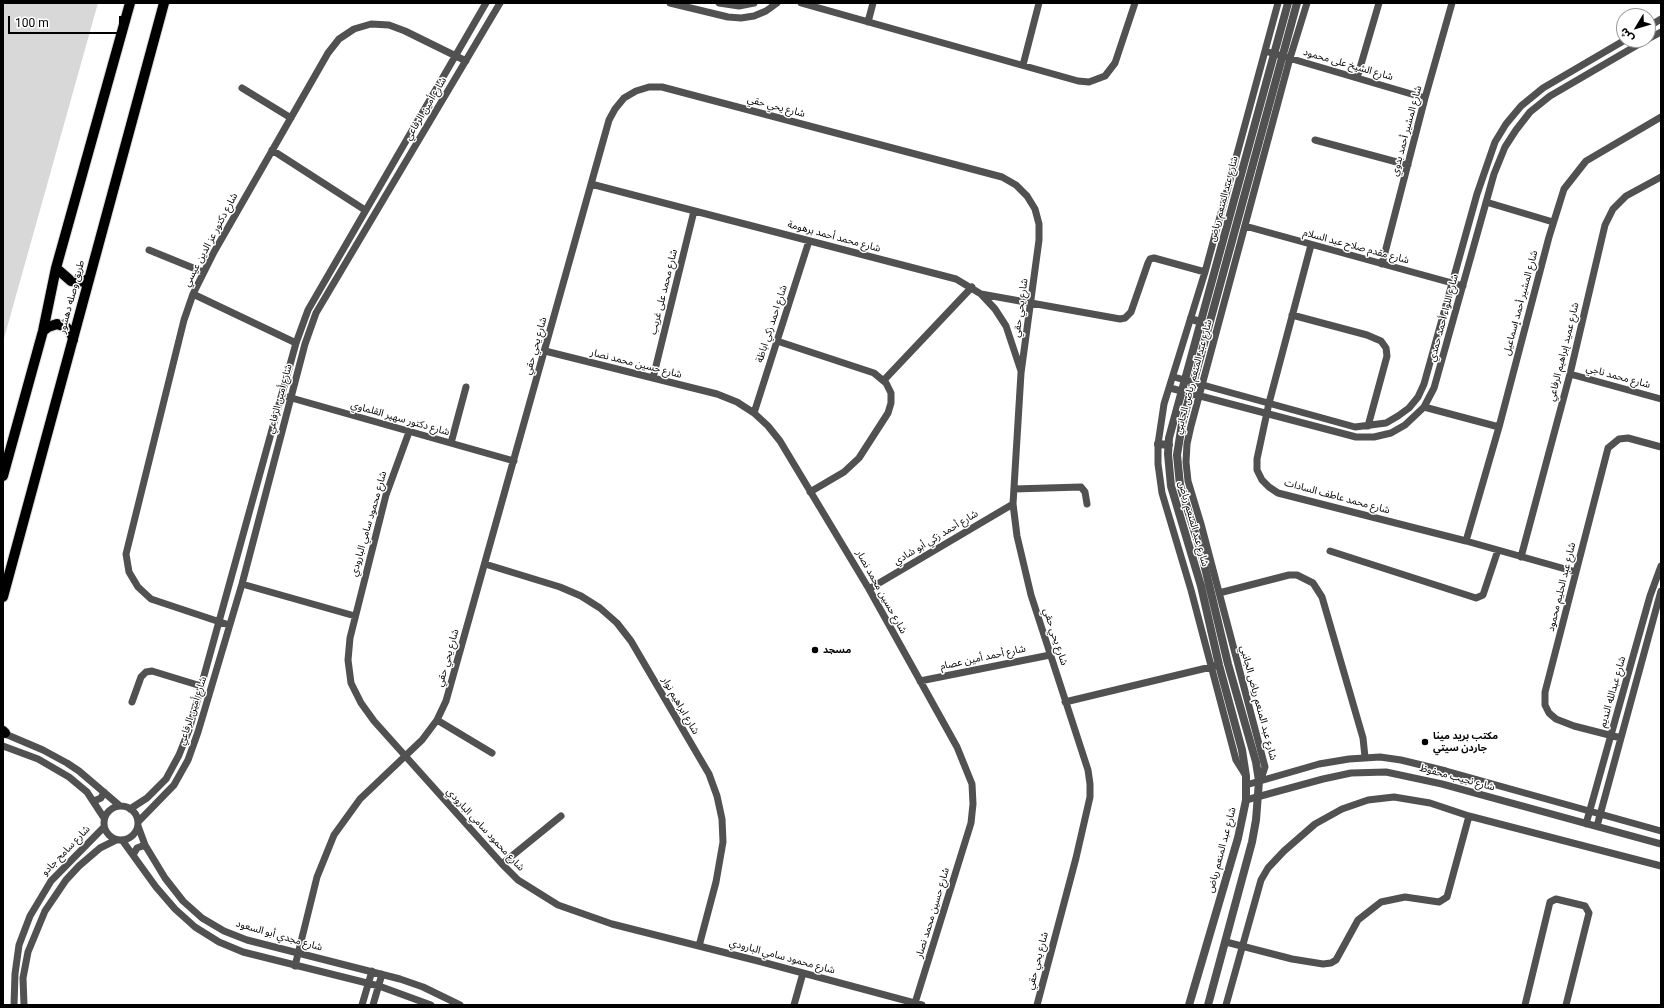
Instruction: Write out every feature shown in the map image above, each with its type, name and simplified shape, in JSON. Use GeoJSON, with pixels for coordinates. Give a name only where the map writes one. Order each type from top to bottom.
{"type":"FeatureCollection","features":[{"type":"Feature","properties":{"kind":"main road","name":"طريق وصله دهشور"},"geometry":{"type":"LineString","coordinates":[[3,476],[43,331],[56,268],[130,3]]}},
{"type":"Feature","properties":{"kind":"main road","name":"طريق وصله دهشور"},"geometry":{"type":"LineString","coordinates":[[3,597],[164,3]]}},
{"type":"Feature","properties":{"kind":"main road"},"geometry":{"type":"LineString","coordinates":[[56,268],[71,281],[79,282],[89,279]]}},
{"type":"Feature","properties":{"kind":"main road"},"geometry":{"type":"LineString","coordinates":[[43,331],[48,326],[57,324],[66,327],[72,334],[73,340]]}},
{"type":"Feature","properties":{"kind":"street","name":"شارع أمين الرفاعي"},"geometry":{"type":"LineString","coordinates":[[130,809],[147,798],[157,789],[173,767],[189,730],[296,343],[308,310],[486,3]]}},
{"type":"Feature","properties":{"kind":"street","name":"شارع أمين الرفاعي"},"geometry":{"type":"LineString","coordinates":[[138,824],[174,785],[188,760],[205,711],[242,584],[305,344],[316,313],[500,3]]}},
{"type":"Feature","properties":{"kind":"street"},"geometry":{"type":"LineString","coordinates":[[670,3],[728,17],[741,18],[754,16],[766,11],[778,3]]}},
{"type":"Feature","properties":{"kind":"street"},"geometry":{"type":"LineString","coordinates":[[719,3],[739,6],[754,3]]}},
{"type":"Feature","properties":{"kind":"street"},"geometry":{"type":"LineString","coordinates":[[801,3],[1078,81],[1089,82],[1100,79],[1109,73],[1115,63],[1135,3]]}},
{"type":"Feature","properties":{"kind":"street"},"geometry":{"type":"LineString","coordinates":[[868,22],[873,3]]}},
{"type":"Feature","properties":{"kind":"street"},"geometry":{"type":"LineString","coordinates":[[1023,65],[1039,3]]}},
{"type":"Feature","properties":{"kind":"street","name":"شارع عبد المنعم رياض الجانبي"},"geometry":{"type":"LineString","coordinates":[[1215,666],[1160,483],[1158,444],[1163,410],[1205,272],[1278,3]]}},
{"type":"Feature","properties":{"kind":"street","name":"شارع عبد المنعم رياض"},"geometry":{"type":"LineString","coordinates":[[1208,1005],[1252,842],[1259,796],[1259,780],[1256,762],[1228,664],[1202,555],[1180,485],[1177,454],[1179,439],[1199,384],[1282,56],[1288,3]]}},
{"type":"Feature","properties":{"kind":"street","name":"شارع عبد المنعم رياض"},"geometry":{"type":"LineString","coordinates":[[1190,1005],[1238,838],[1246,800],[1246,776],[1242,750],[1215,666],[1201,586],[1171,486],[1168,470],[1169,445],[1173,421],[1186,380],[1201,322],[1297,3]]}},
{"type":"Feature","properties":{"kind":"street","name":"شارع عبد المنعم رياض الجانبي"},"geometry":{"type":"LineString","coordinates":[[1199,384],[1245,226],[1282,56],[1307,3]]}},
{"type":"Feature","properties":{"kind":"street"},"geometry":{"type":"LineString","coordinates":[[1357,78],[1379,3]]}},
{"type":"Feature","properties":{"kind":"street","name":"شارع المشير أحمد بدوي"},"geometry":{"type":"LineString","coordinates":[[1382,264],[1425,98],[1452,3]]}},
{"type":"Feature","properties":{"kind":"street","name":"شارع دكتور عز الدين عيسي"},"geometry":{"type":"LineString","coordinates":[[229,625],[151,599],[138,587],[129,572],[126,554],[184,320],[193,294],[203,272],[272,150],[328,53],[339,39],[354,29],[371,24],[388,25],[405,31],[466,61]]}},
{"type":"Feature","properties":{"kind":"street","name":"شارع اللواء أحمد حمدي"},"geometry":{"type":"LineString","coordinates":[[1174,377],[1355,426],[1368,426],[1386,423],[1409,408],[1418,397],[1432,359],[1480,182],[1495,142],[1506,124],[1521,106],[1543,88],[1616,45]]}},
{"type":"Feature","properties":{"kind":"street","name":"شارع اللواء أحمد حمدي"},"geometry":{"type":"LineString","coordinates":[[1170,388],[1356,437],[1374,437],[1391,433],[1405,425],[1424,407],[1436,382],[1486,202],[1505,147],[1530,112],[1550,96],[1633,48]]}},
{"type":"Feature","properties":{"kind":"street","name":"شارع الشيخ على محمود"},"geometry":{"type":"LineString","coordinates":[[1265,51],[1425,98]]}},
{"type":"Feature","properties":{"kind":"street"},"geometry":{"type":"LineString","coordinates":[[1580,65],[1585,75]]}},
{"type":"Feature","properties":{"kind":"street","name":"شارع يحي حقي"},"geometry":{"type":"LineString","coordinates":[[295,966],[317,877],[334,836],[360,799],[404,755],[422,740],[437,720],[446,701],[609,120],[615,109],[624,98],[636,91],[649,87],[662,87],[1002,177],[1016,185],[1027,196],[1035,209],[1039,224],[1039,240],[1032,304],[1021,373],[1013,504],[1024,566],[1050,655],[1088,770],[1090,797],[1076,858],[1037,1005]]}},
{"type":"Feature","properties":{"kind":"street"},"geometry":{"type":"LineString","coordinates":[[242,88],[291,118]]}},
{"type":"Feature","properties":{"kind":"street","name":"شارع المشير أحمد إسماعيل"},"geometry":{"type":"LineString","coordinates":[[1466,541],[1499,427],[1553,222],[1564,189],[1586,161],[1661,116]]}},
{"type":"Feature","properties":{"kind":"street"},"geometry":{"type":"LineString","coordinates":[[1315,140],[1408,165]]}},
{"type":"Feature","properties":{"kind":"street"},"geometry":{"type":"LineString","coordinates":[[404,144],[413,150]]}},
{"type":"Feature","properties":{"kind":"street"},"geometry":{"type":"LineString","coordinates":[[272,150],[365,210]]}},
{"type":"Feature","properties":{"kind":"street","name":"شارع عميد إبراهيم الرفاعي"},"geometry":{"type":"LineString","coordinates":[[1520,557],[1570,374],[1605,225],[1614,209],[1626,196],[1661,177]]}},
{"type":"Feature","properties":{"kind":"street","name":"شارع محمد أحمد برهومة"},"geometry":{"type":"LineString","coordinates":[[591,184],[956,279],[972,287],[995,309],[1006,326],[1021,373]]}},
{"type":"Feature","properties":{"kind":"street"},"geometry":{"type":"LineString","coordinates":[[1486,202],[1553,222]]}},
{"type":"Feature","properties":{"kind":"street","name":"شارع محمد على غريب"},"geometry":{"type":"LineString","coordinates":[[653,378],[694,211]]}},
{"type":"Feature","properties":{"kind":"street","name":"شارع مقدم صلاح عبد السلام"},"geometry":{"type":"LineString","coordinates":[[1245,226],[1462,286]]}},
{"type":"Feature","properties":{"kind":"street","name":"شارع احمد زكي اباظة"},"geometry":{"type":"LineString","coordinates":[[754,413],[809,241]]}},
{"type":"Feature","properties":{"kind":"street","name":"شارع محمد عاطف السادات"},"geometry":{"type":"LineString","coordinates":[[1310,244],[1268,403],[1256,459],[1257,470],[1262,480],[1278,493],[1466,541],[1576,572]]}},
{"type":"Feature","properties":{"kind":"street"},"geometry":{"type":"LineString","coordinates":[[149,250],[203,272]]}},
{"type":"Feature","properties":{"kind":"street"},"geometry":{"type":"LineString","coordinates":[[981,294],[1120,320],[1125,318],[1131,312],[1150,259],[1154,258],[1205,272]]}},
{"type":"Feature","properties":{"kind":"street"},"geometry":{"type":"LineString","coordinates":[[884,380],[972,287]]}},
{"type":"Feature","properties":{"kind":"street"},"geometry":{"type":"LineString","coordinates":[[193,294],[296,343]]}},
{"type":"Feature","properties":{"kind":"street"},"geometry":{"type":"LineString","coordinates":[[308,310],[316,313]]}},
{"type":"Feature","properties":{"kind":"street"},"geometry":{"type":"LineString","coordinates":[[1292,315],[1367,335],[1381,341],[1386,348],[1387,356],[1368,426]]}},
{"type":"Feature","properties":{"kind":"street"},"geometry":{"type":"LineString","coordinates":[[1191,319],[1201,322]]}},
{"type":"Feature","properties":{"kind":"street"},"geometry":{"type":"LineString","coordinates":[[777,342],[870,371],[884,380],[891,393],[890,408],[863,452],[844,472],[810,492]]}},
{"type":"Feature","properties":{"kind":"street","name":"شارع حسين محمد نصار"},"geometry":{"type":"LineString","coordinates":[[545,352],[718,394],[737,402],[754,413],[768,426],[780,441],[868,589],[966,765],[972,784],[973,804],[971,823],[919,1004]]}},
{"type":"Feature","properties":{"kind":"street","name":"شارع محمد ناجي"},"geometry":{"type":"LineString","coordinates":[[1570,374],[1661,399]]}},
{"type":"Feature","properties":{"kind":"street"},"geometry":{"type":"LineString","coordinates":[[451,443],[466,387]]}},
{"type":"Feature","properties":{"kind":"street","name":"شارع دكتور سهير القلماوي"},"geometry":{"type":"LineString","coordinates":[[282,395],[514,461]]}},
{"type":"Feature","properties":{"kind":"street","name":"شارع عبد المنعم رياض الجانبي"},"geometry":{"type":"LineString","coordinates":[[1196,395],[1187,444],[1186,462],[1188,481],[1201,524],[1265,767],[1259,780]]}},
{"type":"Feature","properties":{"kind":"street"},"geometry":{"type":"LineString","coordinates":[[1424,407],[1499,427]]}},
{"type":"Feature","properties":{"kind":"street","name":"شارع محمود سامي البارودي"},"geometry":{"type":"LineString","coordinates":[[409,432],[386,495],[355,616],[350,638],[348,660],[351,682],[361,703],[374,721],[404,755],[518,880],[558,905],[612,924],[803,972],[919,1004]]}},
{"type":"Feature","properties":{"kind":"street","name":"شارع عبد الحليم محمود"},"geometry":{"type":"LineString","coordinates":[[1620,738],[1574,726],[1556,719],[1545,705],[1545,692],[1608,448],[1619,438],[1628,438],[1661,447]]}},
{"type":"Feature","properties":{"kind":"street"},"geometry":{"type":"LineString","coordinates":[[1158,444],[1169,445]]}},
{"type":"Feature","properties":{"kind":"street"},"geometry":{"type":"LineString","coordinates":[[1014,489],[1081,487],[1085,492],[1086,504]]}},
{"type":"Feature","properties":{"kind":"street","name":"شارع أحمد زكي أبو شادي"},"geometry":{"type":"LineString","coordinates":[[868,589],[1013,504]]}},
{"type":"Feature","properties":{"kind":"street"},"geometry":{"type":"LineString","coordinates":[[1330,551],[1476,598],[1483,595],[1498,550]]}},
{"type":"Feature","properties":{"kind":"street","name":"شارع ابراهيم نوار"},"geometry":{"type":"LineString","coordinates":[[485,564],[560,587],[581,596],[600,608],[617,623],[631,641],[709,774],[717,796],[722,819],[723,842],[716,882],[699,946]]}},
{"type":"Feature","properties":{"kind":"street","name":"شارع عبدالله النديم"},"geometry":{"type":"LineString","coordinates":[[1586,824],[1652,590],[1661,566]]}},
{"type":"Feature","properties":{"kind":"street"},"geometry":{"type":"LineString","coordinates":[[1219,593],[1289,575],[1298,575],[1313,583],[1322,597],[1363,738],[1365,757]]}},
{"type":"Feature","properties":{"kind":"street"},"geometry":{"type":"LineString","coordinates":[[242,584],[355,616]]}},
{"type":"Feature","properties":{"kind":"street","name":"شارع عبدالله النديم"},"geometry":{"type":"LineString","coordinates":[[1597,826],[1661,591]]}},
{"type":"Feature","properties":{"kind":"street","name":"شارع أحمد أمين عصام"},"geometry":{"type":"LineString","coordinates":[[920,682],[1050,655]]}},
{"type":"Feature","properties":{"kind":"street"},"geometry":{"type":"LineString","coordinates":[[1065,702],[1215,666]]}},
{"type":"Feature","properties":{"kind":"street"},"geometry":{"type":"LineString","coordinates":[[132,702],[141,677],[146,672],[152,671],[200,686]]}},
{"type":"Feature","properties":{"kind":"street"},"geometry":{"type":"LineString","coordinates":[[437,720],[492,753]]}},
{"type":"Feature","properties":{"kind":"street"},"geometry":{"type":"LineString","coordinates":[[4,732],[67,763],[120,806],[134,812],[138,824],[134,834],[119,840]]}},
{"type":"Feature","properties":{"kind":"street"},"geometry":{"type":"LineString","coordinates":[[17,750],[21,740]]}},
{"type":"Feature","properties":{"kind":"street"},"geometry":{"type":"LineString","coordinates":[[3,746],[17,750],[69,777],[94,802],[104,818],[104,827],[108,835],[119,840],[133,855],[156,887],[175,909],[195,927],[219,942],[243,952],[379,986],[431,1005]]}},
{"type":"Feature","properties":{"kind":"street","name":"شارع نجيب محفوظ"},"geometry":{"type":"LineString","coordinates":[[1246,785],[1259,780],[1319,764],[1365,757],[1409,762],[1661,830]]}},
{"type":"Feature","properties":{"kind":"street","name":"شارع نجيب محفوظ"},"geometry":{"type":"LineString","coordinates":[[1246,800],[1351,773],[1386,772],[1404,774],[1661,844]]}},
{"type":"Feature","properties":{"kind":"street"},"geometry":{"type":"LineString","coordinates":[[94,802],[101,798],[104,792]]}},
{"type":"Feature","properties":{"kind":"street"},"geometry":{"type":"LineString","coordinates":[[1226,1005],[1262,880],[1268,868],[1284,850],[1315,824],[1342,809],[1368,800],[1382,797],[1394,797],[1430,803],[1469,816],[1661,866]]}},
{"type":"Feature","properties":{"kind":"street"},"geometry":{"type":"LineString","coordinates":[[104,818],[110,810],[120,806]]}},
{"type":"Feature","properties":{"kind":"street"},"geometry":{"type":"LineString","coordinates":[[502,864],[561,816]]}},
{"type":"Feature","properties":{"kind":"street"},"geometry":{"type":"LineString","coordinates":[[1226,942],[1292,959],[1327,964],[1336,960],[1358,920],[1382,902],[1405,897],[1439,902],[1447,897],[1469,816]]}},
{"type":"Feature","properties":{"kind":"street","name":"شارع مجدي أبو السعود"},"geometry":{"type":"LineString","coordinates":[[138,824],[145,845],[165,878],[182,901],[202,918],[224,931],[247,940],[382,974],[423,987],[460,1005]]}},
{"type":"Feature","properties":{"kind":"street","name":"شارع سامح جادو"},"geometry":{"type":"LineString","coordinates":[[14,1005],[19,945],[30,916],[51,881],[104,827]]}},
{"type":"Feature","properties":{"kind":"street","name":"شارع سامح جادو"},"geometry":{"type":"LineString","coordinates":[[24,1005],[23,978],[28,952],[45,911],[58,890],[79,866],[100,848],[119,840]]}},
{"type":"Feature","properties":{"kind":"street"},"geometry":{"type":"LineString","coordinates":[[133,855],[137,848],[145,845]]}},
{"type":"Feature","properties":{"kind":"street"},"geometry":{"type":"LineString","coordinates":[[1525,1005],[1550,902],[1556,899],[1585,906],[1590,913],[1566,1005]]}},
{"type":"Feature","properties":{"kind":"street"},"geometry":{"type":"LineString","coordinates":[[362,1005],[372,971]]}},
{"type":"Feature","properties":{"kind":"street"},"geometry":{"type":"LineString","coordinates":[[794,1005],[803,972]]}},
{"type":"Feature","properties":{"kind":"street"},"geometry":{"type":"LineString","coordinates":[[373,1005],[382,974]]}},
{"type":"Feature","properties":{"kind":"shaded area"},"geometry":{"type":"Polygon","coordinates":[[[3,3],[98,3],[3,342],[3,3]]]}},
{"type":"Feature","properties":{"kind":"place","name":"مسجد"},"geometry":{"type":"Point","coordinates":[815,650]}},
{"type":"Feature","properties":{"kind":"place","name":"مكتب بريد مينا جاردن سيتي"},"geometry":{"type":"Point","coordinates":[1425,742]}}]}
